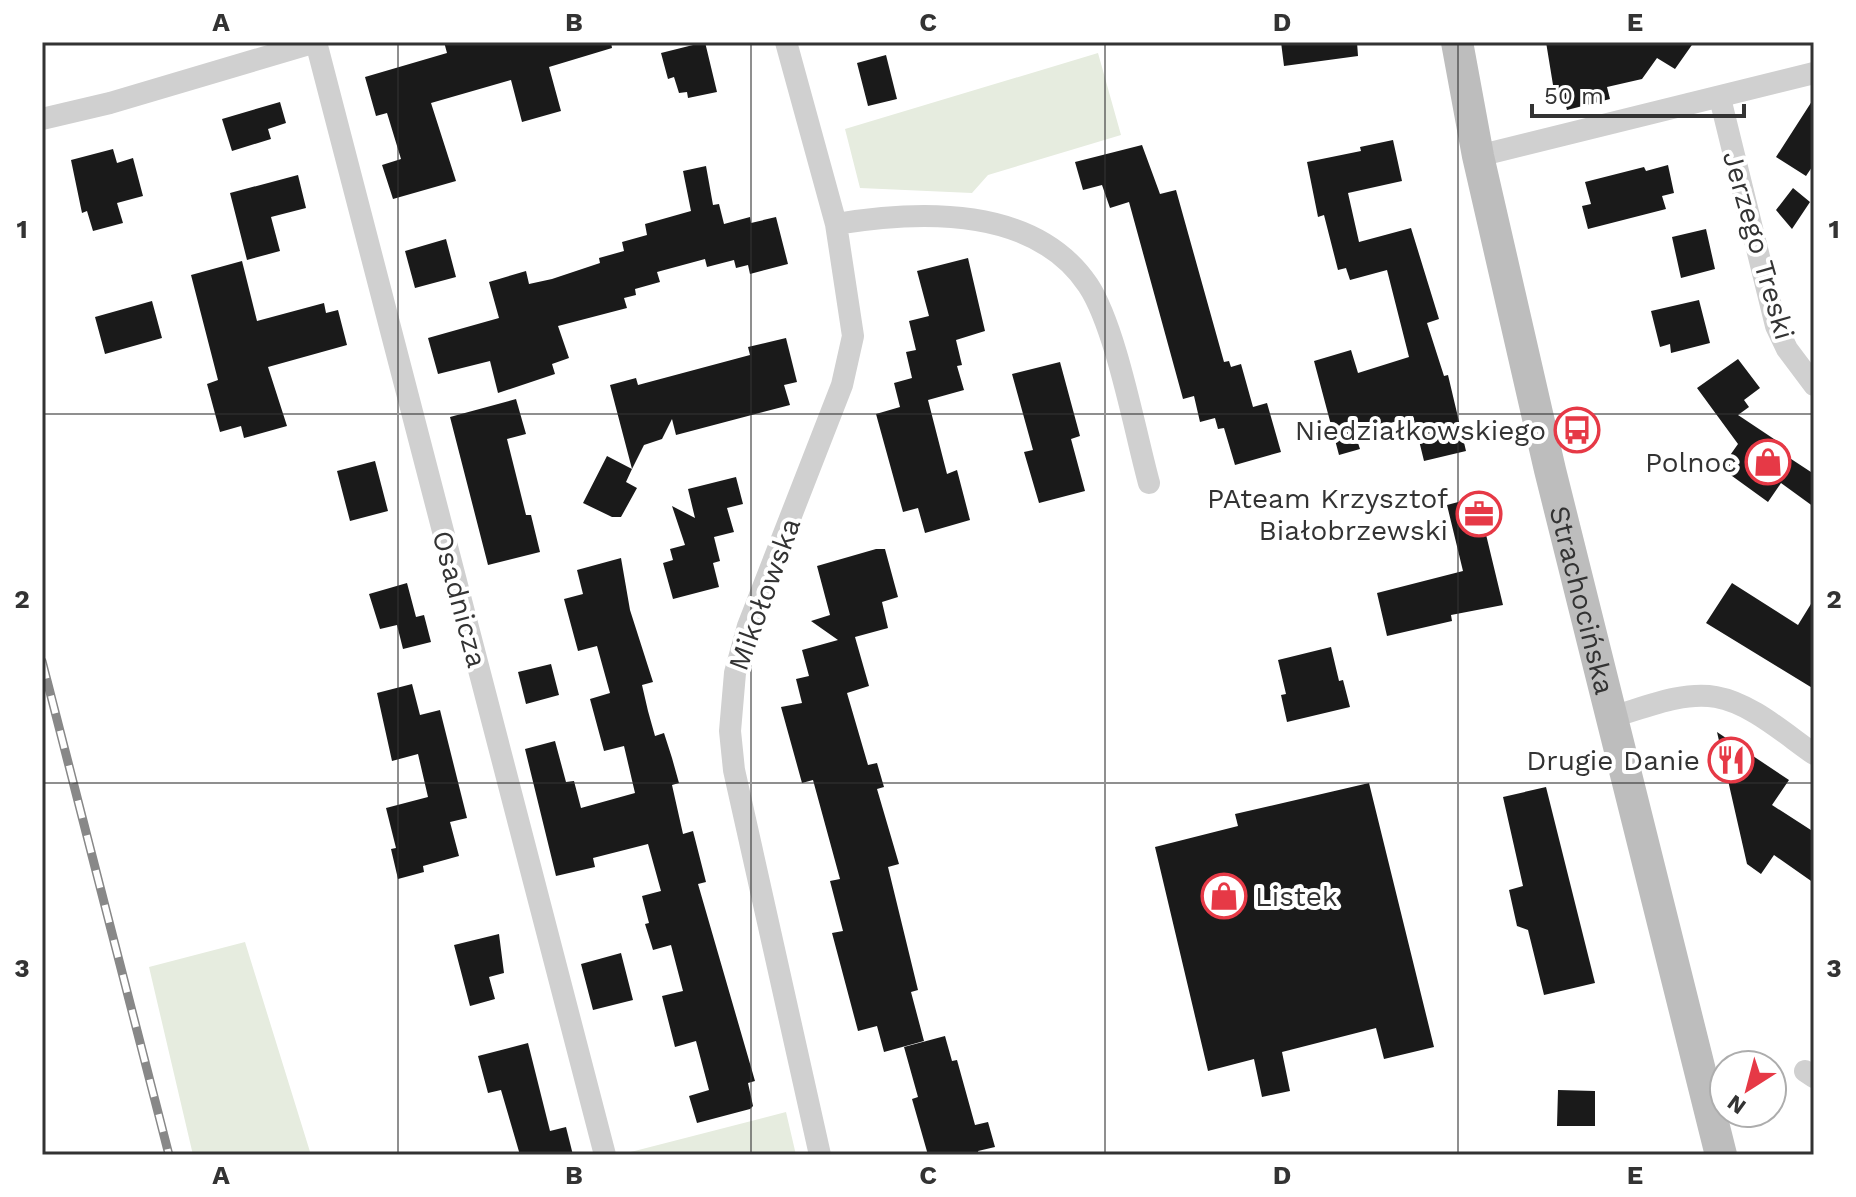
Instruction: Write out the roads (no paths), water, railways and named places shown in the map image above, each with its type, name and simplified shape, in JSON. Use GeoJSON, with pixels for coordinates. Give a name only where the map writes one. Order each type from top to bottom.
{"type":"FeatureCollection","features":[{"type":"Feature","properties":{"kind":"main road","name":"Strachocińska"},"geometry":{"type":"LineString","coordinates":[[1457,42],[1478,156],[1721,1155]]}},
{"type":"Feature","properties":{"kind":"street"},"geometry":{"type":"LineString","coordinates":[[42,119],[110,103],[316,42]]}},
{"type":"Feature","properties":{"kind":"street","name":"Osadnicza"},"geometry":{"type":"LineString","coordinates":[[316,42],[605,1155]]}},
{"type":"Feature","properties":{"kind":"street","name":"Mikołowska"},"geometry":{"type":"LineString","coordinates":[[786,42],[836,224],[853,336],[842,385],[748,626],[732,683],[730,731],[740,799],[820,1155]]}},
{"type":"Feature","properties":{"kind":"street"},"geometry":{"type":"LineString","coordinates":[[1478,156],[1814,73]]}},
{"type":"Feature","properties":{"kind":"street","name":"Jerzego Treski"},"geometry":{"type":"LineString","coordinates":[[1720,98],[1776,326],[1787,349],[1814,385]]}},
{"type":"Feature","properties":{"kind":"street"},"geometry":{"type":"LineString","coordinates":[[836,224],[876,218],[985,220],[1026,233],[1062,256],[1089,286],[1107,327],[1149,483]]}},
{"type":"Feature","properties":{"kind":"street"},"geometry":{"type":"LineString","coordinates":[[1612,717],[1688,696],[1716,697],[1740,705],[1814,754]]}},
{"type":"Feature","properties":{"kind":"railway"},"geometry":{"type":"LineString","coordinates":[[42,661],[169,1155]]}},
{"type":"Feature","properties":{"kind":"place","name":"Niedziałkowskiego"},"geometry":{"type":"Point","coordinates":[1577,430]}},
{"type":"Feature","properties":{"kind":"place","name":"Polnoc"},"geometry":{"type":"Point","coordinates":[1768,462]}},
{"type":"Feature","properties":{"kind":"place","name":"PAteam Krzysztof Białobrzewski"},"geometry":{"type":"Point","coordinates":[1479,514]}},
{"type":"Feature","properties":{"kind":"place","name":"Drugie Danie"},"geometry":{"type":"Point","coordinates":[1731,760]}},
{"type":"Feature","properties":{"kind":"place","name":"Listek"},"geometry":{"type":"Point","coordinates":[1224,896]}}]}
